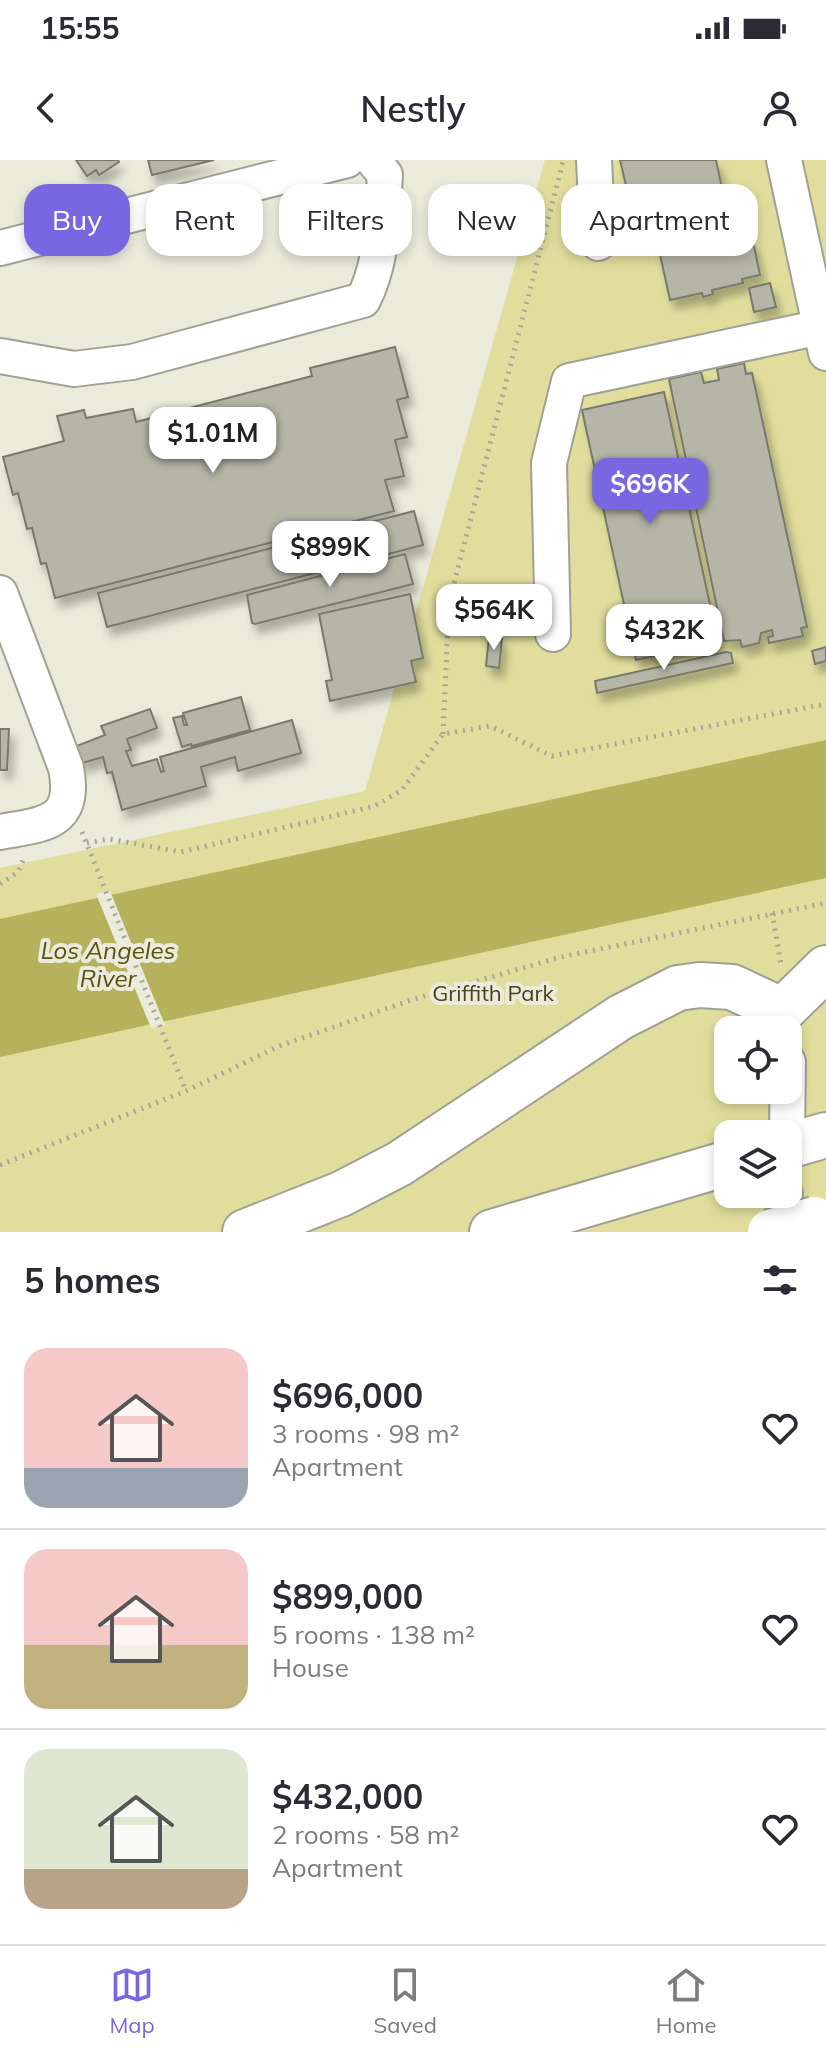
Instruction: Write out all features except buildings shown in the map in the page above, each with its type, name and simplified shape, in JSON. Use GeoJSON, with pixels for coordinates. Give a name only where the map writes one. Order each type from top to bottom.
{"type":"FeatureCollection","features":[{"type":"Feature","properties":{"kind":"highway"},"geometry":{"type":"LineString","coordinates":[[787,1016],[826,968]]}},
{"type":"Feature","properties":{"kind":"highway"},"geometry":{"type":"LineString","coordinates":[[245,1232],[341,1194],[399,1164],[621,1017],[678,988],[700,985],[732,987],[773,1016]]}},
{"type":"Feature","properties":{"kind":"highway"},"geometry":{"type":"LineString","coordinates":[[492,1232],[714,1167]]}},
{"type":"Feature","properties":{"kind":"highway"},"geometry":{"type":"LineString","coordinates":[[593,1232],[714,1198]]}},
{"type":"Feature","properties":{"kind":"highway"},"geometry":{"type":"LineString","coordinates":[[770,1232],[802,1215]]}},
{"type":"Feature","properties":{"kind":"street"},"geometry":{"type":"LineString","coordinates":[[0,248],[347,160]]}},
{"type":"Feature","properties":{"kind":"street"},"geometry":{"type":"LineString","coordinates":[[0,356],[74,369],[132,362],[363,300],[372,282],[380,244],[385,175],[373,160]]}},
{"type":"Feature","properties":{"kind":"street"},"geometry":{"type":"LineString","coordinates":[[594,160],[595,184]]}},
{"type":"Feature","properties":{"kind":"street"},"geometry":{"type":"LineString","coordinates":[[553,634],[549,463],[569,381],[823,340],[784,160]]}},
{"type":"Feature","properties":{"kind":"street"},"geometry":{"type":"LineString","coordinates":[[0,593],[66,768],[70,789],[64,809],[55,818],[0,832]]}},
{"type":"Feature","properties":{"kind":"street"},"geometry":{"type":"LineString","coordinates":[[797,1104],[808,1152]]}},
{"type":"Feature","properties":{"kind":"path"},"geometry":{"type":"LineString","coordinates":[[87,843],[109,839],[181,852],[375,806],[402,790],[443,734],[449,603],[563,160]]}},
{"type":"Feature","properties":{"kind":"path"},"geometry":{"type":"LineString","coordinates":[[443,734],[490,726],[552,756],[826,704]]}},
{"type":"Feature","properties":{"kind":"path"},"geometry":{"type":"LineString","coordinates":[[96,864],[186,1091]]}},
{"type":"Feature","properties":{"kind":"path"},"geometry":{"type":"LineString","coordinates":[[0,1165],[186,1091],[279,1046],[414,999],[561,957],[826,903]]}},
{"type":"Feature","properties":{"kind":"green space","name":"Griffith Park"},"geometry":{"type":"Polygon","coordinates":[[[545,160],[826,160],[826,1232],[0,1232],[0,868],[365,791],[518,256],[545,256],[545,184],[538,184],[545,160]]]}},
{"type":"Feature","properties":{"kind":"water","name":"Los Angeles River"},"geometry":{"type":"Polygon","coordinates":[[[826,740],[826,878],[0,1057],[0,919],[826,740]]]}},
{"type":"Feature","properties":{"kind":"pier"},"geometry":{"type":"Polygon","coordinates":[[[110,891],[165,1025],[151,1028],[96,894],[110,891]]]}}]}
